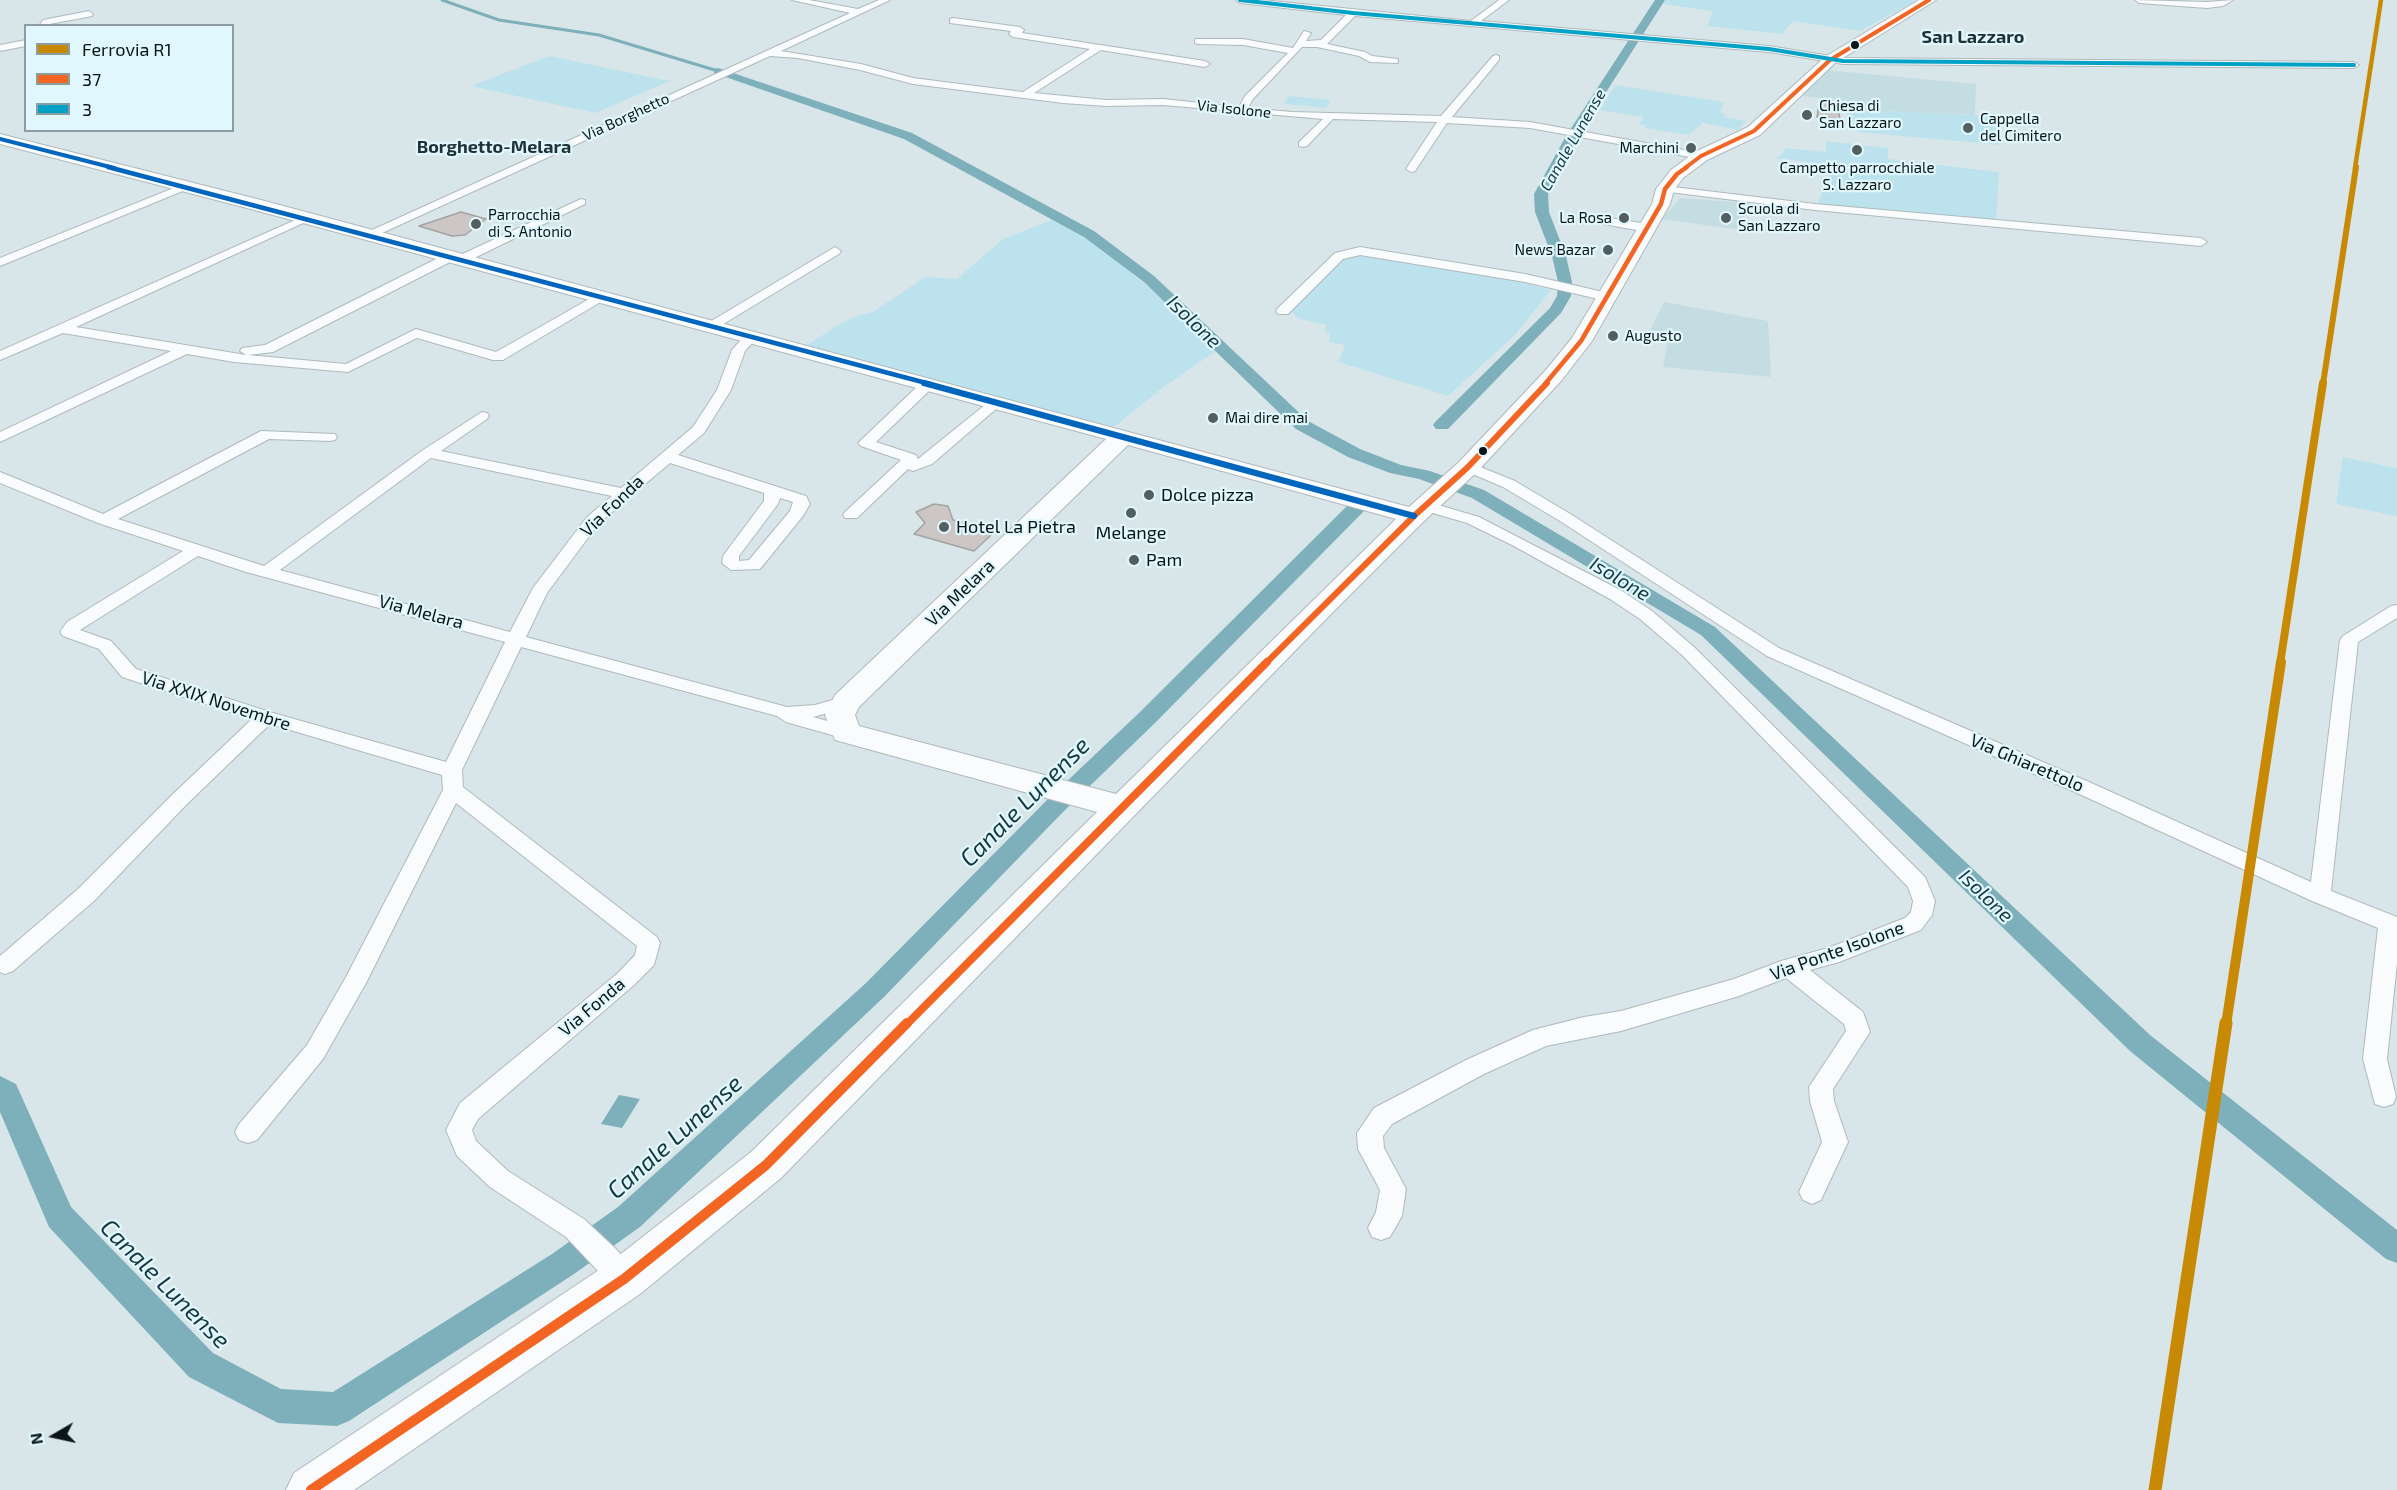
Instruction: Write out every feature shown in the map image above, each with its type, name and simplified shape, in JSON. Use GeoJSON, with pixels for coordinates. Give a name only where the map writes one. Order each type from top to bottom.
{"type":"FeatureCollection","features":[{"type":"Feature","properties":{"kind":"main road"},"geometry":{"type":"LineString","coordinates":[[311,1490],[615,1268],[766,1165],[1105,803],[1466,469],[1577,347],[1661,204],[1665,189],[1677,174],[1701,156],[1754,131],[1830,60],[1928,0]]}},
{"type":"Feature","properties":{"kind":"main road"},"geometry":{"type":"LineString","coordinates":[[0,139],[186,186],[1374,504],[1422,508]]}},
{"type":"Feature","properties":{"kind":"main road","name":"Via Melara"},"geometry":{"type":"LineString","coordinates":[[846,702],[1123,436]]}},
{"type":"Feature","properties":{"kind":"main road"},"geometry":{"type":"LineString","coordinates":[[846,702],[840,716],[846,733]]}},
{"type":"Feature","properties":{"kind":"main road","name":"Via Melara"},"geometry":{"type":"LineString","coordinates":[[846,733],[1105,803]]}},
{"type":"Feature","properties":{"kind":"street"},"geometry":{"type":"LineString","coordinates":[[796,0],[858,12]]}},
{"type":"Feature","properties":{"kind":"street","name":"Via Borghetto"},"geometry":{"type":"LineString","coordinates":[[367,235],[886,0]]}},
{"type":"Feature","properties":{"kind":"street"},"geometry":{"type":"LineString","coordinates":[[1240,0],[1353,13],[1769,50],[1830,60],[2354,65]]}},
{"type":"Feature","properties":{"kind":"street"},"geometry":{"type":"LineString","coordinates":[[1473,23],[1505,0]]}},
{"type":"Feature","properties":{"kind":"street"},"geometry":{"type":"LineString","coordinates":[[1922,0],[1928,0]]}},
{"type":"Feature","properties":{"kind":"street"},"geometry":{"type":"LineString","coordinates":[[2139,0],[2207,5],[2220,4],[2229,0]]}},
{"type":"Feature","properties":{"kind":"street"},"geometry":{"type":"LineString","coordinates":[[1198,41],[1244,42],[1298,48],[1324,42],[1353,13]]}},
{"type":"Feature","properties":{"kind":"street"},"geometry":{"type":"LineString","coordinates":[[45,24],[89,15]]}},
{"type":"Feature","properties":{"kind":"street"},"geometry":{"type":"LineString","coordinates":[[952,21],[1020,30],[1013,34],[1205,64]]}},
{"type":"Feature","properties":{"kind":"street"},"geometry":{"type":"LineString","coordinates":[[1242,110],[1249,98],[1298,48],[1307,33]]}},
{"type":"Feature","properties":{"kind":"street"},"geometry":{"type":"LineString","coordinates":[[0,48],[24,43]]}},
{"type":"Feature","properties":{"kind":"street"},"geometry":{"type":"LineString","coordinates":[[1318,44],[1362,54],[1370,59],[1395,61]]}},
{"type":"Feature","properties":{"kind":"street"},"geometry":{"type":"LineString","coordinates":[[1026,94],[1098,48]]}},
{"type":"Feature","properties":{"kind":"street","name":"Via Isolone"},"geometry":{"type":"LineString","coordinates":[[769,53],[798,55],[851,65],[913,81],[1088,102],[1163,102],[1328,116],[1492,121],[1701,156]]}},
{"type":"Feature","properties":{"kind":"street"},"geometry":{"type":"LineString","coordinates":[[1411,169],[1445,118],[1496,58]]}},
{"type":"Feature","properties":{"kind":"street"},"geometry":{"type":"LineString","coordinates":[[1303,144],[1328,120],[1328,116]]}},
{"type":"Feature","properties":{"kind":"street"},"geometry":{"type":"LineString","coordinates":[[0,262],[186,186]]}},
{"type":"Feature","properties":{"kind":"street"},"geometry":{"type":"LineString","coordinates":[[1665,189],[1804,206],[2200,242]]}},
{"type":"Feature","properties":{"kind":"street"},"geometry":{"type":"LineString","coordinates":[[0,438],[184,350],[253,352],[268,349],[455,258],[581,202]]}},
{"type":"Feature","properties":{"kind":"street"},"geometry":{"type":"LineString","coordinates":[[0,356],[306,219]]}},
{"type":"Feature","properties":{"kind":"street"},"geometry":{"type":"LineString","coordinates":[[1591,219],[1647,228]]}},
{"type":"Feature","properties":{"kind":"street"},"geometry":{"type":"LineString","coordinates":[[710,326],[835,251]]}},
{"type":"Feature","properties":{"kind":"street"},"geometry":{"type":"LineString","coordinates":[[1283,311],[1339,256],[1360,251],[1445,263],[1607,297]]}},
{"type":"Feature","properties":{"kind":"street"},"geometry":{"type":"LineString","coordinates":[[63,329],[234,358],[348,368],[416,333],[498,357],[603,297]]}},
{"type":"Feature","properties":{"kind":"street","name":"Via Fonda"},"geometry":{"type":"LineString","coordinates":[[248,1132],[315,1052],[354,983],[453,780],[515,637],[539,592],[593,520],[621,493],[699,430],[724,390],[739,350],[751,337]]}},
{"type":"Feature","properties":{"kind":"street"},"geometry":{"type":"LineString","coordinates":[[850,514],[911,458],[866,443],[927,385]]}},
{"type":"Feature","properties":{"kind":"street"},"geometry":{"type":"LineString","coordinates":[[905,464],[914,466],[927,461],[996,403]]}},
{"type":"Feature","properties":{"kind":"street"},"geometry":{"type":"LineString","coordinates":[[267,572],[482,416]]}},
{"type":"Feature","properties":{"kind":"street"},"geometry":{"type":"LineString","coordinates":[[104,520],[266,434],[330,437]]}},
{"type":"Feature","properties":{"kind":"street"},"geometry":{"type":"LineString","coordinates":[[429,453],[621,493]]}},
{"type":"Feature","properties":{"kind":"street"},"geometry":{"type":"LineString","coordinates":[[668,457],[772,490],[800,499],[802,504],[797,513],[754,565],[736,566],[730,563],[731,556],[772,501],[772,490]]}},
{"type":"Feature","properties":{"kind":"street","name":"Via Ghiarettolo"},"geometry":{"type":"LineString","coordinates":[[1466,469],[1509,484],[1566,518],[1773,652],[2082,787],[2320,895],[2393,924]]}},
{"type":"Feature","properties":{"kind":"street","name":"Via Melara"},"geometry":{"type":"LineString","coordinates":[[2,480],[104,520],[267,572],[515,637],[784,712],[793,718],[846,733]]}},
{"type":"Feature","properties":{"kind":"street","name":"Via Ponte Isolone"},"geometry":{"type":"LineString","coordinates":[[1381,1228],[1389,1216],[1393,1189],[1371,1149],[1370,1133],[1383,1116],[1475,1067],[1541,1037],[1621,1021],[1739,987],[1789,967],[1831,956],[1913,924],[1921,915],[1924,901],[1917,884],[1688,651],[1646,615],[1616,595],[1473,520],[1422,508]]}},
{"type":"Feature","properties":{"kind":"street","name":"Via XXIX Novembre"},"geometry":{"type":"LineString","coordinates":[[196,550],[73,626],[69,632],[105,645],[129,673],[266,717],[429,765],[453,780]]}},
{"type":"Feature","properties":{"kind":"street"},"geometry":{"type":"LineString","coordinates":[[2320,895],[2349,640],[2397,610]]}},
{"type":"Feature","properties":{"kind":"street"},"geometry":{"type":"LineString","coordinates":[[784,712],[816,711],[846,702]]}},
{"type":"Feature","properties":{"kind":"street"},"geometry":{"type":"LineString","coordinates":[[5,965],[86,895],[180,799],[266,717]]}},
{"type":"Feature","properties":{"kind":"street","name":"Via Fonda"},"geometry":{"type":"LineString","coordinates":[[453,780],[649,943],[646,959],[626,980],[469,1111],[459,1130],[466,1148],[499,1179],[574,1228],[615,1268]]}},
{"type":"Feature","properties":{"kind":"street"},"geometry":{"type":"LineString","coordinates":[[2384,1097],[2375,1059],[2393,924]]}},
{"type":"Feature","properties":{"kind":"street"},"geometry":{"type":"LineString","coordinates":[[1789,967],[1855,1019],[1858,1032],[1821,1087],[1822,1101],[1836,1142],[1812,1192]]}},
{"type":"Feature","properties":{"kind":"shaded area"},"geometry":{"type":"Polygon","coordinates":[[[1666,0],[1915,1],[1860,31],[1793,21],[1782,34],[1707,26],[1713,11],[1663,4],[1666,0]]]}},
{"type":"Feature","properties":{"kind":"shaded area"},"geometry":{"type":"Polygon","coordinates":[[[549,56],[670,81],[595,113],[471,86],[549,56]]]}},
{"type":"Feature","properties":{"kind":"shaded area"},"geometry":{"type":"Polygon","coordinates":[[[1825,70],[1976,84],[1975,115],[1882,111],[1877,105],[1796,95],[1825,70]]]}},
{"type":"Feature","properties":{"kind":"shaded area"},"geometry":{"type":"Polygon","coordinates":[[[1615,85],[1724,102],[1720,112],[1725,114],[1724,117],[1746,121],[1738,130],[1703,123],[1689,135],[1645,128],[1647,126],[1639,124],[1644,117],[1600,110],[1615,85]]]}},
{"type":"Feature","properties":{"kind":"shaded area"},"geometry":{"type":"Polygon","coordinates":[[[1289,96],[1331,100],[1326,108],[1284,104],[1289,96]]]}},
{"type":"Feature","properties":{"kind":"shaded area"},"geometry":{"type":"Polygon","coordinates":[[[1846,101],[1878,105],[1882,111],[1995,116],[2001,145],[1858,132],[1844,110],[1846,101]]]}},
{"type":"Feature","properties":{"kind":"shaded area"},"geometry":{"type":"Polygon","coordinates":[[[1826,141],[1888,148],[1888,159],[1999,172],[1996,221],[1817,204],[1834,166],[1775,158],[1786,148],[1826,152],[1826,141]]]}},
{"type":"Feature","properties":{"kind":"shaded area"},"geometry":{"type":"Polygon","coordinates":[[[1680,198],[1749,203],[1740,230],[1662,219],[1680,198]]]}},
{"type":"Feature","properties":{"kind":"shaded area"},"geometry":{"type":"Polygon","coordinates":[[[1054,219],[1078,232],[1119,263],[1171,305],[1217,350],[1161,389],[1114,427],[806,346],[836,326],[856,316],[873,312],[925,277],[957,279],[1003,239],[1054,219]]]}},
{"type":"Feature","properties":{"kind":"shaded area"},"geometry":{"type":"Polygon","coordinates":[[[1361,254],[1500,276],[1551,290],[1516,334],[1448,396],[1338,362],[1345,345],[1329,342],[1330,333],[1324,330],[1327,325],[1299,319],[1291,311],[1341,260],[1361,254]]]}},
{"type":"Feature","properties":{"kind":"shaded area"},"geometry":{"type":"Polygon","coordinates":[[[1664,302],[1768,321],[1771,377],[1663,367],[1668,338],[1648,334],[1664,302]]]}},
{"type":"Feature","properties":{"kind":"shaded area"},"geometry":{"type":"Polygon","coordinates":[[[2343,457],[2397,468],[2397,516],[2336,504],[2343,457]]]}},
{"type":"Feature","properties":{"kind":"shaded area"},"geometry":{"type":"Polygon","coordinates":[[[619,1095],[640,1099],[622,1128],[601,1124],[619,1095]]]}},
{"type":"Feature","properties":{"kind":"building"},"geometry":{"type":"Polygon","coordinates":[[[1820,100],[1837,102],[1840,119],[1817,117],[1820,100]]]}},
{"type":"Feature","properties":{"kind":"building","name":"Parrocchia di S. Antonio"},"geometry":{"type":"Polygon","coordinates":[[[461,212],[486,219],[465,235],[452,236],[419,226],[461,212]]]}},
{"type":"Feature","properties":{"kind":"building","name":"Hotel La Pietra"},"geometry":{"type":"Polygon","coordinates":[[[934,504],[948,506],[953,520],[970,524],[966,528],[991,535],[974,551],[914,534],[925,523],[916,512],[934,504]]]}},
{"type":"Feature","properties":{"kind":"waterway"},"geometry":{"type":"LineString","coordinates":[[442,0],[499,20],[599,35],[718,71]]}},
{"type":"Feature","properties":{"kind":"waterway","name":"Canale Lunense"},"geometry":{"type":"LineString","coordinates":[[1442,425],[1556,310],[1564,296],[1565,282],[1559,256],[1542,212],[1541,194],[1572,136],[1660,0]]}},
{"type":"Feature","properties":{"kind":"waterway","name":"Isolone"},"geometry":{"type":"LineString","coordinates":[[718,71],[908,136],[1089,234],[1149,279],[1302,425],[1354,453],[1396,469],[1424,475],[1478,494],[1708,631],[2140,1043],[2397,1249]]}},
{"type":"Feature","properties":{"kind":"waterway","name":"Canale Lunense"},"geometry":{"type":"LineString","coordinates":[[0,1088],[6,1093],[60,1217],[201,1365],[278,1406],[337,1409],[563,1264],[629,1217],[875,990],[1055,806],[1148,717],[1358,506]]}},
{"type":"Feature","properties":{"kind":"rail line","name":"R1"},"geometry":{"type":"LineString","coordinates":[[2155,1490],[2381,0]]}},
{"type":"Feature","properties":{"kind":"transit line","name":"3"},"geometry":{"type":"LineString","coordinates":[[1240,0],[1353,13],[1769,49],[1843,61],[2354,65]]}},
{"type":"Feature","properties":{"kind":"transit line","name":"37"},"geometry":{"type":"LineString","coordinates":[[311,1490],[624,1279],[766,1165],[1317,612],[1414,516],[1468,467],[1553,376],[1581,341],[1661,204],[1665,189],[1677,174],[1701,156],[1754,131],[1830,60],[1929,0]]}},
{"type":"Feature","properties":{"kind":"transit line"},"geometry":{"type":"LineString","coordinates":[[0,139],[254,204],[1414,516]]}},
{"type":"Feature","properties":{"kind":"place","name":"Chiesa di San Lazzaro"},"geometry":{"type":"Point","coordinates":[1807,115]}},
{"type":"Feature","properties":{"kind":"place","name":"Cappella del Cimitero"},"geometry":{"type":"Point","coordinates":[1968,128]}},
{"type":"Feature","properties":{"kind":"place","name":"Marchini"},"geometry":{"type":"Point","coordinates":[1691,148]}},
{"type":"Feature","properties":{"kind":"place","name":"Campetto parrocchiale S. Lazzaro"},"geometry":{"type":"Point","coordinates":[1857,150]}},
{"type":"Feature","properties":{"kind":"place","name":"La Rosa"},"geometry":{"type":"Point","coordinates":[1624,218]}},
{"type":"Feature","properties":{"kind":"place","name":"Scuola di San Lazzaro"},"geometry":{"type":"Point","coordinates":[1726,218]}},
{"type":"Feature","properties":{"kind":"place","name":"Parrocchia di S. Antonio"},"geometry":{"type":"Point","coordinates":[476,224]}},
{"type":"Feature","properties":{"kind":"place","name":"News Bazar"},"geometry":{"type":"Point","coordinates":[1608,250]}},
{"type":"Feature","properties":{"kind":"place","name":"Augusto"},"geometry":{"type":"Point","coordinates":[1613,336]}},
{"type":"Feature","properties":{"kind":"place","name":"Mai dire mai"},"geometry":{"type":"Point","coordinates":[1213,418]}},
{"type":"Feature","properties":{"kind":"place","name":"Dolce pizza"},"geometry":{"type":"Point","coordinates":[1149,495]}},
{"type":"Feature","properties":{"kind":"place","name":"Melange"},"geometry":{"type":"Point","coordinates":[1131,513]}},
{"type":"Feature","properties":{"kind":"place","name":"Hotel La Pietra"},"geometry":{"type":"Point","coordinates":[944,527]}},
{"type":"Feature","properties":{"kind":"place","name":"Pam"},"geometry":{"type":"Point","coordinates":[1134,560]}},
{"type":"Feature","properties":{"kind":"district","name":"San Lazzaro"},"geometry":{"type":"Point","coordinates":[1973,37]}},
{"type":"Feature","properties":{"kind":"district","name":"Borghetto-Melara"},"geometry":{"type":"Point","coordinates":[494,147]}}]}
